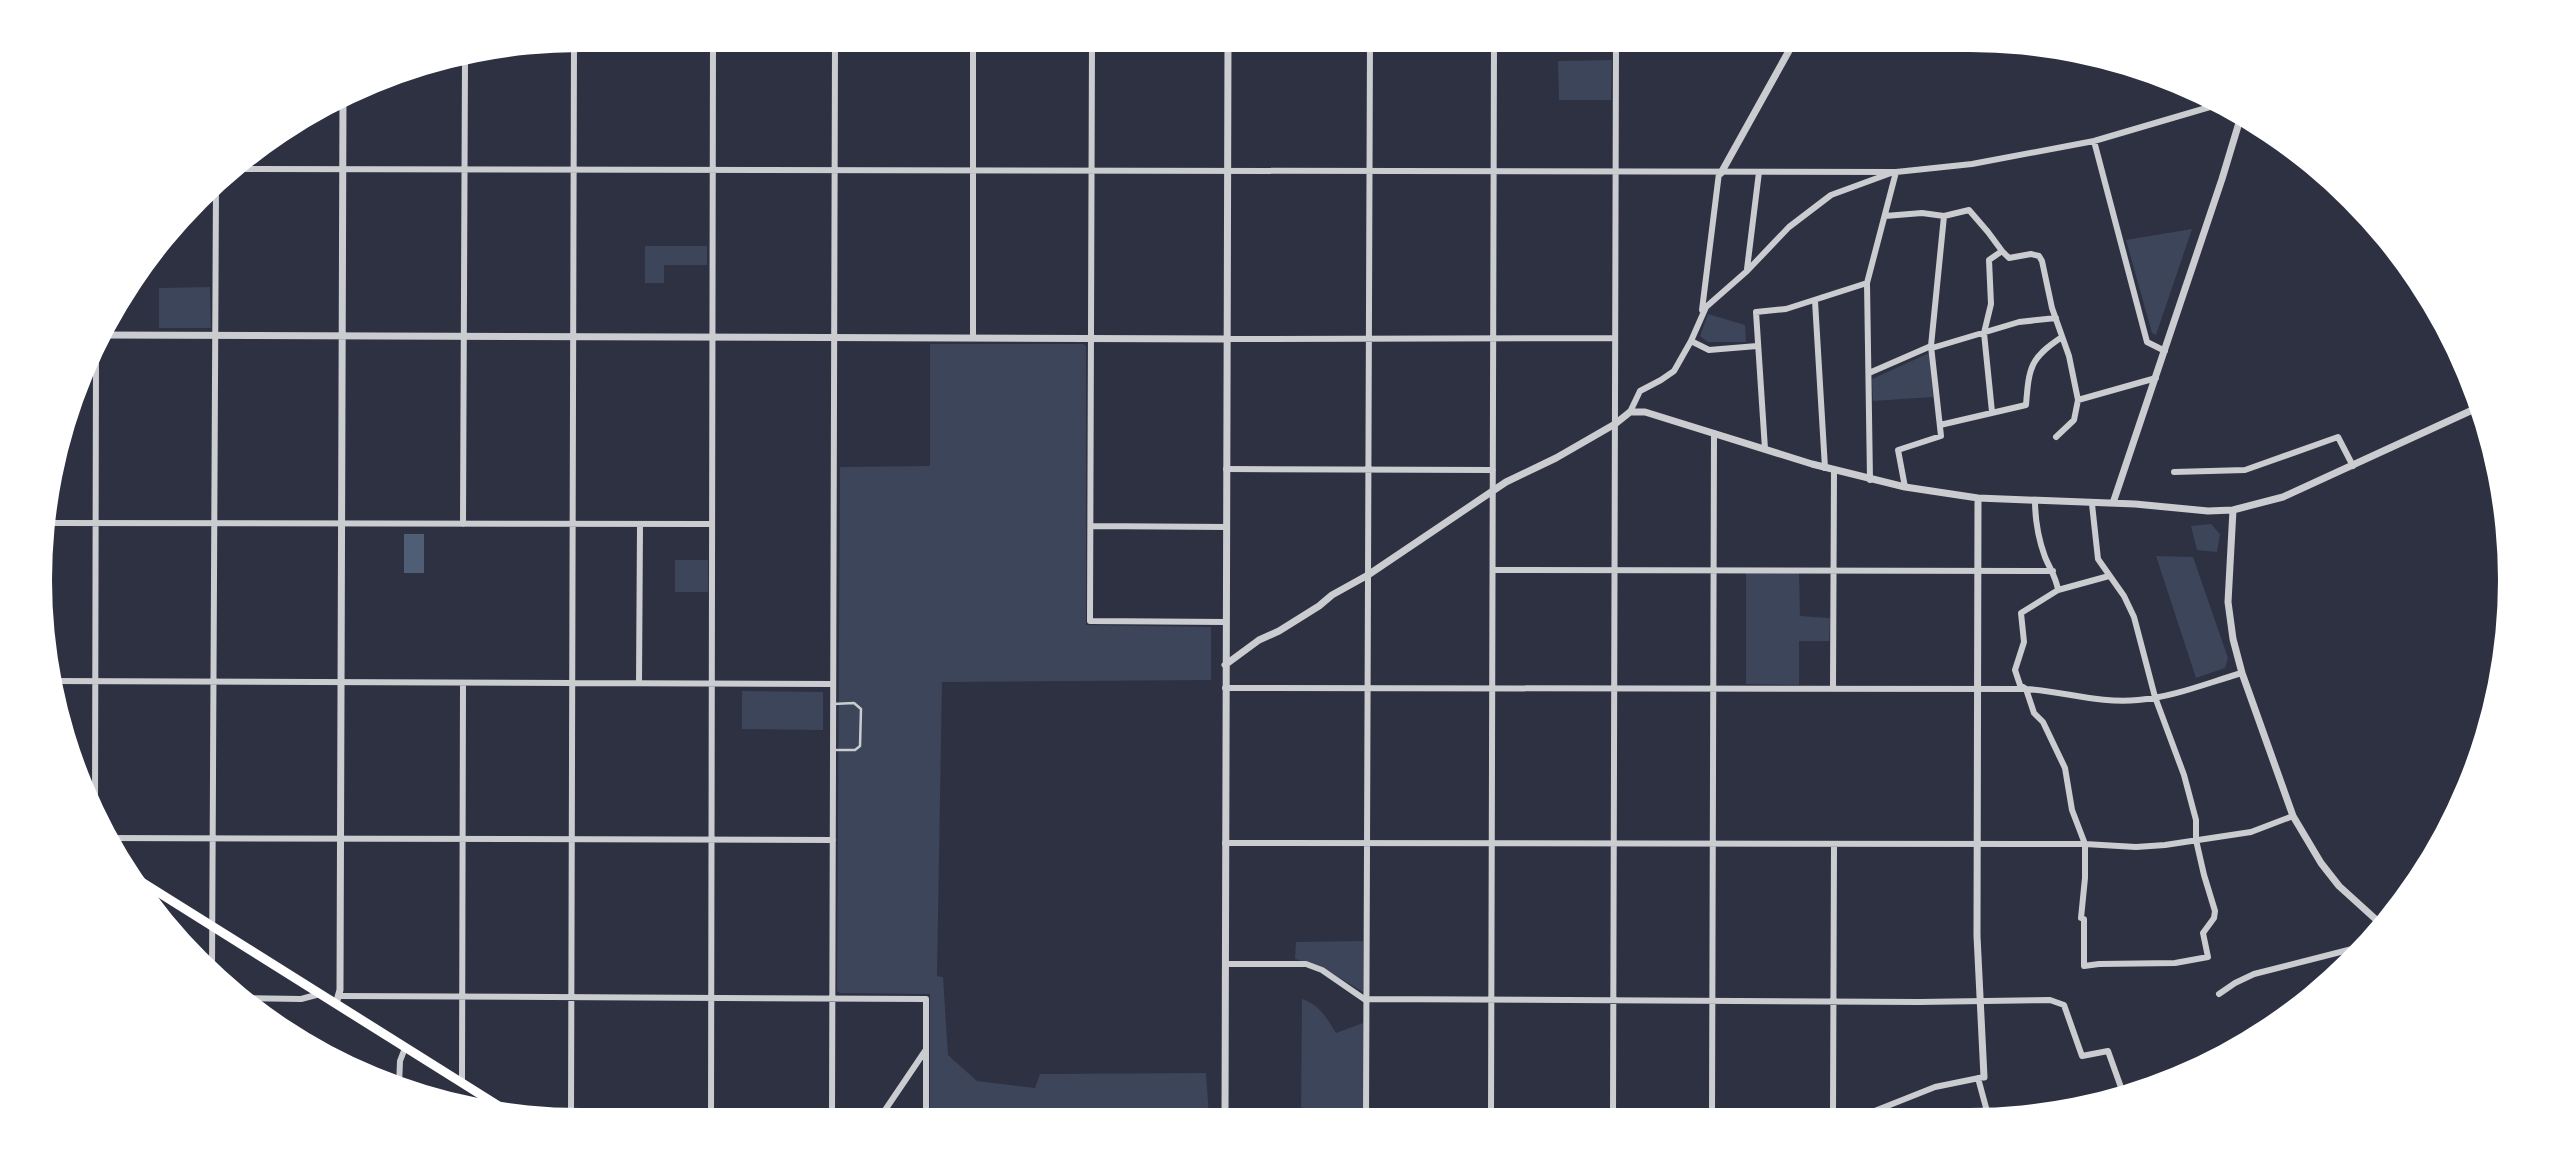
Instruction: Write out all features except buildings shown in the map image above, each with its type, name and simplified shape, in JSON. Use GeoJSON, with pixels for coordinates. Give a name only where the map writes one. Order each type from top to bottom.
{"type":"FeatureCollection","features":[{"type":"Feature","properties":{"kind":"main road"},"geometry":{"type":"LineString","coordinates":[[153,889],[320,994],[338,1000],[405,1048],[487,1099]]}},
{"type":"Feature","properties":{"kind":"street"},"geometry":{"type":"LineString","coordinates":[[571,1107],[574,52]]}},
{"type":"Feature","properties":{"kind":"street"},"geometry":{"type":"LineString","coordinates":[[711,1108],[713,52]]}},
{"type":"Feature","properties":{"kind":"street"},"geometry":{"type":"LineString","coordinates":[[832,1108],[835,52]]}},
{"type":"Feature","properties":{"kind":"street"},"geometry":{"type":"LineString","coordinates":[[973,52],[973,338]]}},
{"type":"Feature","properties":{"kind":"street"},"geometry":{"type":"LineString","coordinates":[[1092,52],[1090,621],[1226,622]]}},
{"type":"Feature","properties":{"kind":"street"},"geometry":{"type":"LineString","coordinates":[[1225,1108],[1228,52]]}},
{"type":"Feature","properties":{"kind":"street"},"geometry":{"type":"LineString","coordinates":[[1366,1108],[1370,52]]}},
{"type":"Feature","properties":{"kind":"street"},"geometry":{"type":"LineString","coordinates":[[1491,1108],[1494,52]]}},
{"type":"Feature","properties":{"kind":"street"},"geometry":{"type":"LineString","coordinates":[[1613,1108],[1616,52]]}},
{"type":"Feature","properties":{"kind":"street"},"geometry":{"type":"LineString","coordinates":[[1701,318],[1720,173],[1788,52]]}},
{"type":"Feature","properties":{"kind":"street"},"geometry":{"type":"LineString","coordinates":[[463,524],[465,65]]}},
{"type":"Feature","properties":{"kind":"street"},"geometry":{"type":"LineString","coordinates":[[250,169],[1896,172],[1972,164],[2094,141],[2205,108]]}},
{"type":"Feature","properties":{"kind":"street"},"geometry":{"type":"LineString","coordinates":[[343,109],[338,1000],[463,997],[926,999],[926,1108]]}},
{"type":"Feature","properties":{"kind":"street"},"geometry":{"type":"LineString","coordinates":[[2113,503],[2238,126]]}},
{"type":"Feature","properties":{"kind":"street"},"geometry":{"type":"LineString","coordinates":[[2094,141],[2147,342],[2165,351]]}},
{"type":"Feature","properties":{"kind":"street"},"geometry":{"type":"LineString","coordinates":[[1870,480],[1867,283],[1896,172]]}},
{"type":"Feature","properties":{"kind":"street"},"geometry":{"type":"LineString","coordinates":[[1225,665],[1259,640],[1319,607],[1332,595],[1368,575],[1506,482],[1556,458],[1615,424],[1630,412],[1640,391],[1674,371],[1706,307],[1789,227],[1831,195],[1896,172]]}},
{"type":"Feature","properties":{"kind":"street"},"geometry":{"type":"LineString","coordinates":[[1746,271],[1759,173]]}},
{"type":"Feature","properties":{"kind":"street"},"geometry":{"type":"LineString","coordinates":[[212,958],[215,199]]}},
{"type":"Feature","properties":{"kind":"street"},"geometry":{"type":"LineString","coordinates":[[1885,216],[1922,213],[1944,216],[1969,210],[2009,258],[2031,254],[2039,256],[2069,356],[2078,400],[2074,420],[2056,437]]}},
{"type":"Feature","properties":{"kind":"street"},"geometry":{"type":"LineString","coordinates":[[1905,487],[1898,450],[1941,436],[1931,347],[1944,216]]}},
{"type":"Feature","properties":{"kind":"street"},"geometry":{"type":"LineString","coordinates":[[1992,412],[1984,333],[1991,304],[1989,260],[2002,251]]}},
{"type":"Feature","properties":{"kind":"street"},"geometry":{"type":"LineString","coordinates":[[1765,449],[1756,312],[1786,309],[1867,283]]}},
{"type":"Feature","properties":{"kind":"street"},"geometry":{"type":"LineString","coordinates":[[1815,301],[1825,468]]}},
{"type":"Feature","properties":{"kind":"street"},"geometry":{"type":"LineString","coordinates":[[1869,373],[1931,347],[2019,322],[2056,318]]}},
{"type":"Feature","properties":{"kind":"street"},"geometry":{"type":"LineString","coordinates":[[113,335],[1615,338]]}},
{"type":"Feature","properties":{"kind":"street"},"geometry":{"type":"LineString","coordinates":[[1940,425],[2026,405],[2028,378],[2039,352],[2062,337]]}},
{"type":"Feature","properties":{"kind":"street"},"geometry":{"type":"LineString","coordinates":[[1691,341],[1709,350],[1757,346]]}},
{"type":"Feature","properties":{"kind":"street"},"geometry":{"type":"LineString","coordinates":[[95,786],[96,372]]}},
{"type":"Feature","properties":{"kind":"street"},"geometry":{"type":"LineString","coordinates":[[2078,400],[2156,377]]}},
{"type":"Feature","properties":{"kind":"street"},"geometry":{"type":"LineString","coordinates":[[1630,412],[1645,412],[1825,468],[1905,487],[1978,498],[2158,505],[2190,511],[2233,510],[2283,497],[2470,411]]}},
{"type":"Feature","properties":{"kind":"street"},"geometry":{"type":"LineString","coordinates":[[1712,1108],[1714,433]]}},
{"type":"Feature","properties":{"kind":"street"},"geometry":{"type":"LineString","coordinates":[[2174,472],[2245,470],[2338,437],[2353,466]]}},
{"type":"Feature","properties":{"kind":"street"},"geometry":{"type":"LineString","coordinates":[[1226,469],[1493,470]]}},
{"type":"Feature","properties":{"kind":"street"},"geometry":{"type":"LineString","coordinates":[[1833,688],[1834,470]]}},
{"type":"Feature","properties":{"kind":"street"},"geometry":{"type":"LineString","coordinates":[[1978,498],[1977,845],[1981,1077],[1987,1107]]}},
{"type":"Feature","properties":{"kind":"street"},"geometry":{"type":"LineString","coordinates":[[2035,500],[2036,529],[2058,590]]}},
{"type":"Feature","properties":{"kind":"street"},"geometry":{"type":"LineString","coordinates":[[2092,504],[2098,559],[2124,596],[2134,617],[2155,697],[2184,775],[2196,820],[2196,840],[2203,875],[2215,911],[2214,918],[2203,933],[2208,957],[2157,964],[2084,966],[2084,919],[2081,918],[2085,844],[2072,810],[2065,768],[2043,722],[2034,713],[2026,689],[2020,685],[2015,670],[2024,642],[2021,614],[2058,590],[2109,576]]}},
{"type":"Feature","properties":{"kind":"street"},"geometry":{"type":"LineString","coordinates":[[2233,510],[2228,602],[2233,639],[2242,673],[2293,816],[2321,863],[2339,886],[2375,918]]}},
{"type":"Feature","properties":{"kind":"street"},"geometry":{"type":"LineString","coordinates":[[56,523],[712,524]]}},
{"type":"Feature","properties":{"kind":"street"},"geometry":{"type":"LineString","coordinates":[[639,683],[640,525]]}},
{"type":"Feature","properties":{"kind":"street"},"geometry":{"type":"LineString","coordinates":[[1091,526],[1226,527]]}},
{"type":"Feature","properties":{"kind":"street"},"geometry":{"type":"LineString","coordinates":[[1494,570],[2053,571]]}},
{"type":"Feature","properties":{"kind":"street"},"geometry":{"type":"LineString","coordinates":[[1225,688],[2026,689],[2058,691],[2110,700],[2137,700],[2193,689],[2242,673]]}},
{"type":"Feature","properties":{"kind":"street"},"geometry":{"type":"LineString","coordinates":[[63,681],[833,684]]}},
{"type":"Feature","properties":{"kind":"street"},"geometry":{"type":"LineString","coordinates":[[462,1083],[463,683]]}},
{"type":"Feature","properties":{"kind":"street"},"geometry":{"type":"LineString","coordinates":[[1225,844],[2085,844],[2150,847],[2251,832],[2293,816]]}},
{"type":"Feature","properties":{"kind":"street"},"geometry":{"type":"LineString","coordinates":[[120,838],[833,840]]}},
{"type":"Feature","properties":{"kind":"street"},"geometry":{"type":"LineString","coordinates":[[1833,1108],[1834,844]]}},
{"type":"Feature","properties":{"kind":"street"},"geometry":{"type":"LineString","coordinates":[[2218,993],[2254,974],[2345,951]]}},
{"type":"Feature","properties":{"kind":"street"},"geometry":{"type":"LineString","coordinates":[[1225,964],[1306,964],[1322,970],[1367,1000],[2050,1000],[2064,1005],[2082,1056],[2108,1051],[2120,1086]]}},
{"type":"Feature","properties":{"kind":"street"},"geometry":{"type":"LineString","coordinates":[[259,998],[298,999],[320,994]]}},
{"type":"Feature","properties":{"kind":"street"},"geometry":{"type":"LineString","coordinates":[[399,1076],[400,1061],[405,1048]]}},
{"type":"Feature","properties":{"kind":"street"},"geometry":{"type":"LineString","coordinates":[[887,1108],[926,1050]]}},
{"type":"Feature","properties":{"kind":"street"},"geometry":{"type":"LineString","coordinates":[[1882,1108],[1935,1087],[1981,1077]]}},
{"type":"Feature","properties":{"kind":"lane"},"geometry":{"type":"LineString","coordinates":[[833,704],[854,703],[860,706],[861,743],[855,750],[833,750]]}},
{"type":"Feature","properties":{"kind":"shaded area"},"geometry":{"type":"Polygon","coordinates":[[[1612,60],[1611,100],[1559,100],[1558,61],[1612,60]]]}},
{"type":"Feature","properties":{"kind":"shaded area"},"geometry":{"type":"Polygon","coordinates":[[[2192,229],[2156,335],[2152,333],[2126,240],[2192,229]]]}},
{"type":"Feature","properties":{"kind":"shaded area"},"geometry":{"type":"Polygon","coordinates":[[[645,246],[707,246],[707,265],[664,265],[664,283],[645,283],[645,246]]]}},
{"type":"Feature","properties":{"kind":"shaded area"},"geometry":{"type":"Polygon","coordinates":[[[210,287],[211,328],[159,328],[159,288],[210,287]]]}},
{"type":"Feature","properties":{"kind":"shaded area"},"geometry":{"type":"Polygon","coordinates":[[[1708,314],[1745,325],[1746,342],[1708,342],[1700,336],[1708,314]]]}},
{"type":"Feature","properties":{"kind":"shaded area"},"geometry":{"type":"Polygon","coordinates":[[[930,344],[1083,344],[1086,346],[1086,625],[1211,627],[1211,680],[942,682],[937,976],[943,977],[948,1055],[977,1081],[1035,1088],[1040,1074],[1206,1073],[1208,1108],[930,1108],[930,994],[837,991],[840,467],[930,466],[930,344]]]}},
{"type":"Feature","properties":{"kind":"shaded area"},"geometry":{"type":"Polygon","coordinates":[[[1929,353],[1933,397],[1873,401],[1872,379],[1929,353]]]}},
{"type":"Feature","properties":{"kind":"shaded area"},"geometry":{"type":"Polygon","coordinates":[[[2211,524],[2220,534],[2217,552],[2197,550],[2191,526],[2211,524]]]}},
{"type":"Feature","properties":{"kind":"shaded area"},"geometry":{"type":"Polygon","coordinates":[[[404,534],[424,534],[424,573],[404,573],[404,534]]]}},
{"type":"Feature","properties":{"kind":"shaded area"},"geometry":{"type":"Polygon","coordinates":[[[2156,556],[2193,557],[2228,658],[2225,668],[2196,678],[2156,556]]]}},
{"type":"Feature","properties":{"kind":"shaded area"},"geometry":{"type":"Polygon","coordinates":[[[675,560],[708,560],[708,592],[675,592],[675,560]]]}},
{"type":"Feature","properties":{"kind":"shaded area"},"geometry":{"type":"Polygon","coordinates":[[[1746,573],[1799,573],[1800,616],[1830,618],[1829,641],[1799,641],[1799,685],[1746,684],[1746,573]]]}},
{"type":"Feature","properties":{"kind":"shaded area"},"geometry":{"type":"Polygon","coordinates":[[[742,691],[823,692],[823,730],[742,729],[742,691]]]}},
{"type":"Feature","properties":{"kind":"shaded area"},"geometry":{"type":"Polygon","coordinates":[[[1363,941],[1363,992],[1320,966],[1295,959],[1296,942],[1363,941]]]}},
{"type":"Feature","properties":{"kind":"shaded area"},"geometry":{"type":"Polygon","coordinates":[[[1302,999],[1318,1008],[1336,1033],[1363,1023],[1363,1108],[1301,1108],[1302,999]]]}}]}
